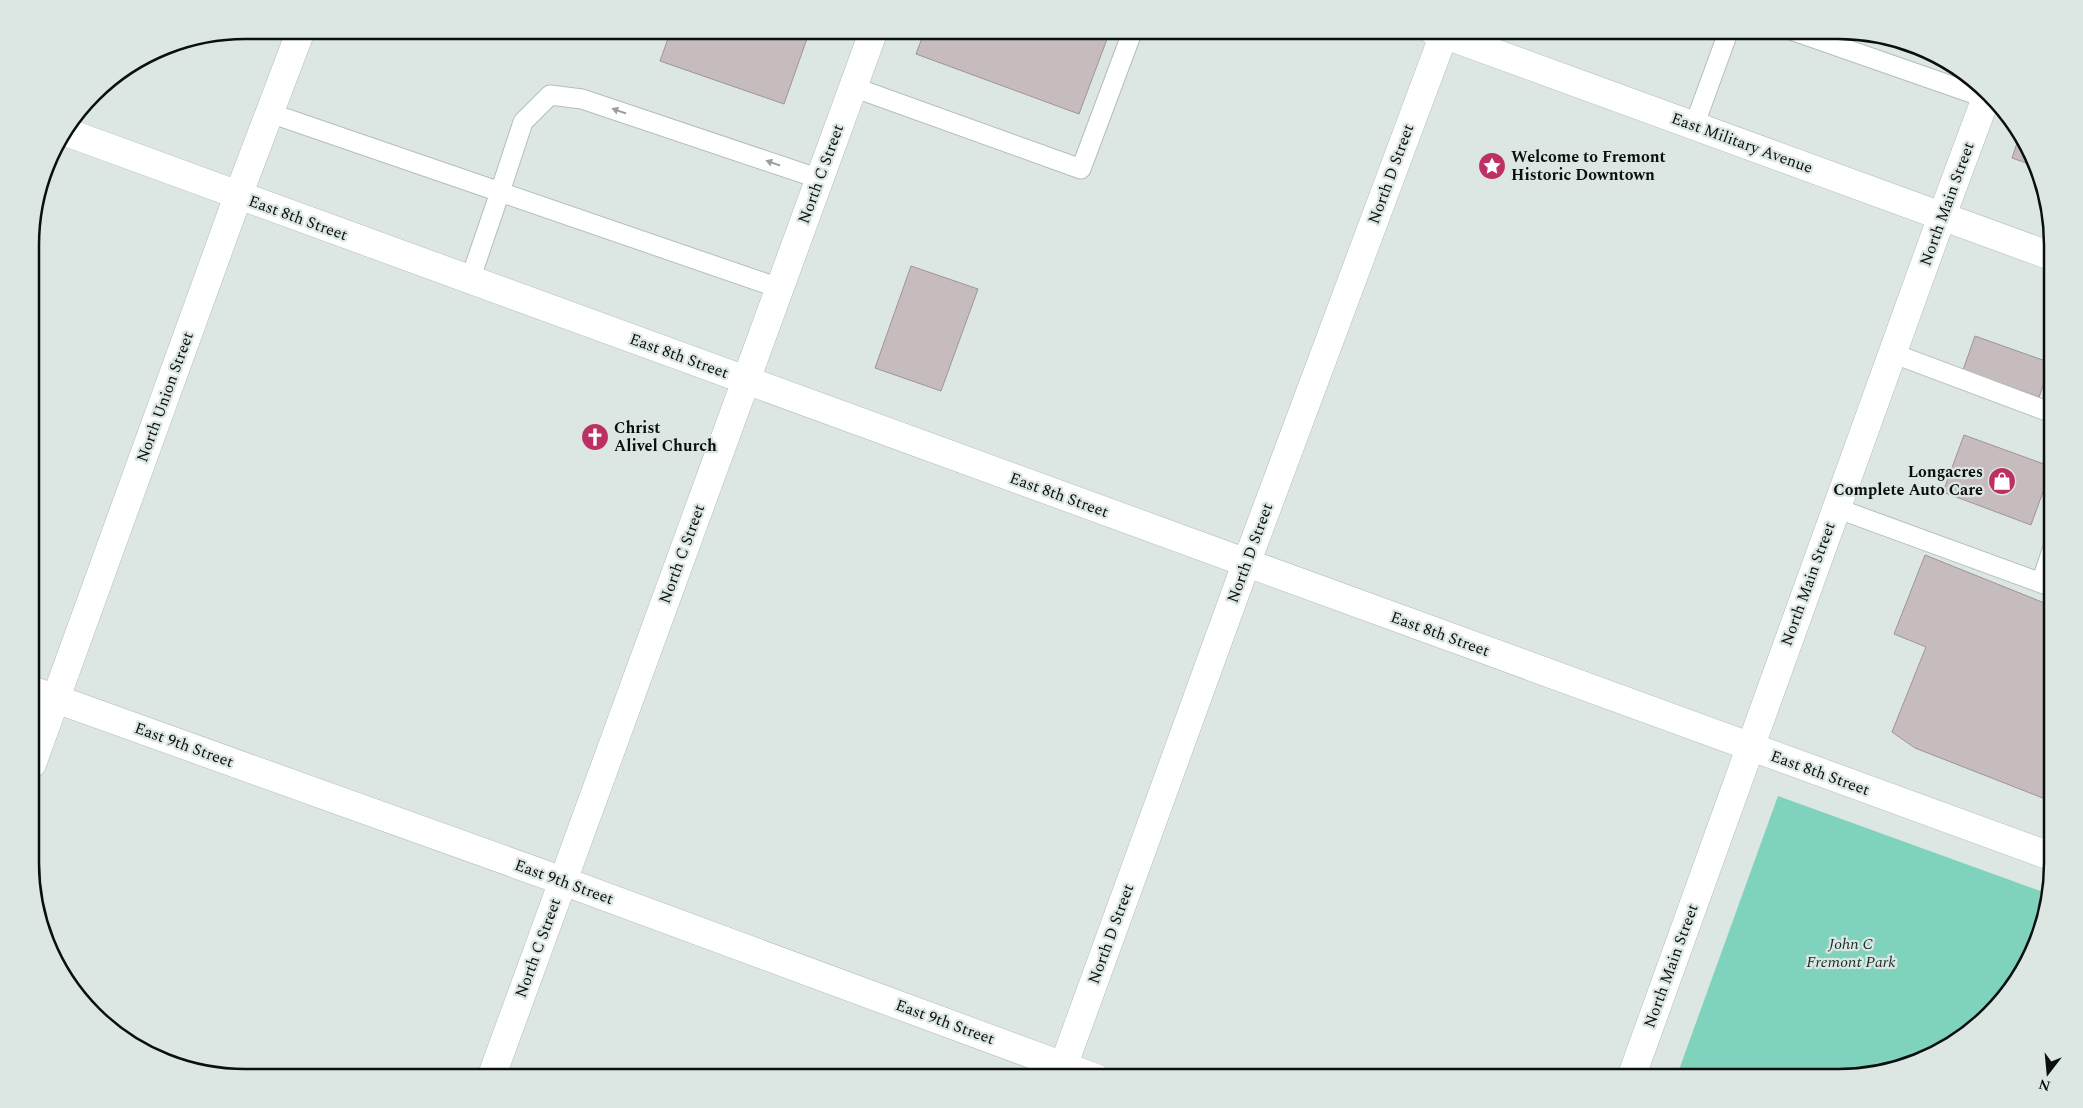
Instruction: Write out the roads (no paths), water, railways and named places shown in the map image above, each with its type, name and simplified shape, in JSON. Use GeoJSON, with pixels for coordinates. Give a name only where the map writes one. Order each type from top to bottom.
{"type":"FeatureCollection","features":[{"type":"Feature","properties":{"kind":"street","name":"North Union Street"},"geometry":{"type":"LineString","coordinates":[[39,719],[43,694],[298,39]]}},
{"type":"Feature","properties":{"kind":"street","name":"North C Street"},"geometry":{"type":"LineString","coordinates":[[494,1069],[871,39]]}},
{"type":"Feature","properties":{"kind":"street","name":"North D Street"},"geometry":{"type":"LineString","coordinates":[[1062,1069],[1437,39]]}},
{"type":"Feature","properties":{"kind":"street","name":"East Military Avenue"},"geometry":{"type":"LineString","coordinates":[[1461,39],[2044,253]]}},
{"type":"Feature","properties":{"kind":"street","name":"North Main Street"},"geometry":{"type":"LineString","coordinates":[[1634,1069],[1749,747],[1985,100]]}},
{"type":"Feature","properties":{"kind":"street","name":"East 8th Street"},"geometry":{"type":"LineString","coordinates":[[71,134],[2044,854]]}},
{"type":"Feature","properties":{"kind":"street","name":"East 9th Street"},"geometry":{"type":"LineString","coordinates":[[43,694],[563,881],[1053,1069]]}},
{"type":"Feature","properties":{"kind":"lane"},"geometry":{"type":"LineString","coordinates":[[853,87],[1081,169],[1130,39]]}},
{"type":"Feature","properties":{"kind":"lane"},"geometry":{"type":"LineString","coordinates":[[1694,126],[1726,39]]}},
{"type":"Feature","properties":{"kind":"lane"},"geometry":{"type":"LineString","coordinates":[[1818,39],[1975,91]]}},
{"type":"Feature","properties":{"kind":"lane"},"geometry":{"type":"LineString","coordinates":[[470,280],[523,122],[550,95],[582,99],[820,179]]}},
{"type":"Feature","properties":{"kind":"lane"},"geometry":{"type":"LineString","coordinates":[[270,113],[779,288]]}},
{"type":"Feature","properties":{"kind":"lane"},"geometry":{"type":"LineString","coordinates":[[1892,354],[2044,410]]}},
{"type":"Feature","properties":{"kind":"lane"},"geometry":{"type":"LineString","coordinates":[[1836,508],[2044,584]]}},
{"type":"Feature","properties":{"kind":"place","name":"Welcome to Fremont Historic Downtown"},"geometry":{"type":"Point","coordinates":[1492,166]}},
{"type":"Feature","properties":{"kind":"place","name":"Christ Alivel Church"},"geometry":{"type":"Point","coordinates":[595,437]}},
{"type":"Feature","properties":{"kind":"place","name":"Longacres Complete Auto Care"},"geometry":{"type":"Point","coordinates":[2002,481]}},
{"type":"Feature","properties":{"kind":"park label","name":"John C Fremont Park"},"geometry":{"type":"Point","coordinates":[1851,953]}}]}
